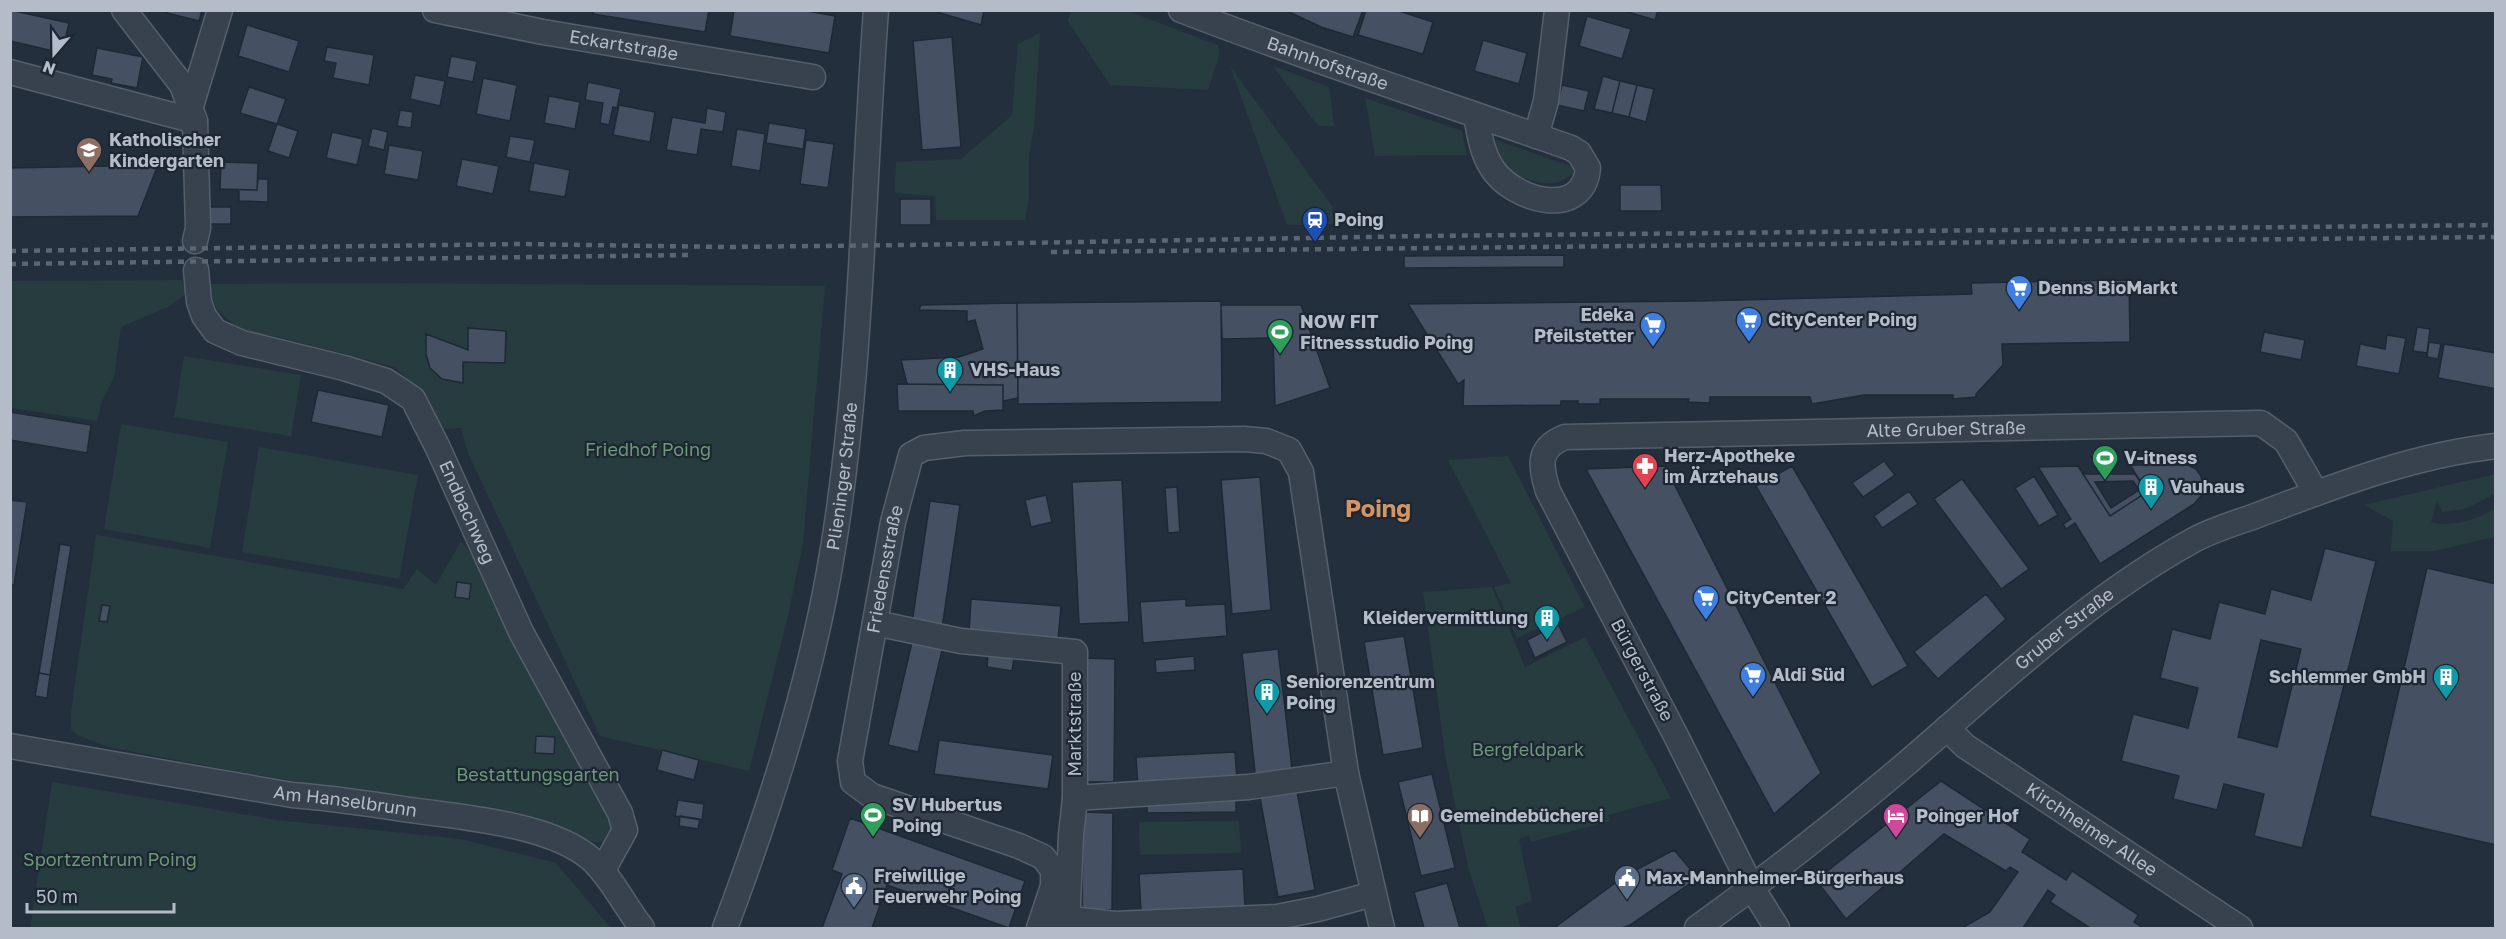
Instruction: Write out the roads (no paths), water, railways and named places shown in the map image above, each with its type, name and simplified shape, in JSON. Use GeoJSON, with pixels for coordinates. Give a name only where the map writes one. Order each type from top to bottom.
{"type":"FeatureCollection","features":[{"type":"Feature","properties":{"kind":"street"},"geometry":{"type":"LineString","coordinates":[[124,10],[182,85],[193,113]]}},
{"type":"Feature","properties":{"kind":"street"},"geometry":{"type":"LineString","coordinates":[[195,241],[198,228],[193,113],[220,10]]}},
{"type":"Feature","properties":{"kind":"street","name":"Eckartstraße"},"geometry":{"type":"LineString","coordinates":[[435,10],[543,32],[813,77]]}},
{"type":"Feature","properties":{"kind":"street","name":"Plieninger Straße"},"geometry":{"type":"LineString","coordinates":[[725,928],[765,815],[800,702],[829,573],[850,406],[876,10]]}},
{"type":"Feature","properties":{"kind":"street","name":"Bahnhofstraße"},"geometry":{"type":"LineString","coordinates":[[1181,10],[1349,73],[1476,115],[1571,148],[1584,159],[1588,168],[1585,184],[1576,195],[1565,200],[1550,201],[1517,191],[1502,181],[1492,169],[1486,156],[1476,115]]}},
{"type":"Feature","properties":{"kind":"street"},"geometry":{"type":"LineString","coordinates":[[1536,136],[1546,102],[1557,10]]}},
{"type":"Feature","properties":{"kind":"street"},"geometry":{"type":"LineString","coordinates":[[10,72],[193,113]]}},
{"type":"Feature","properties":{"kind":"street","name":"Endbachweg"},"geometry":{"type":"LineString","coordinates":[[196,270],[199,302],[204,316],[215,331],[242,343],[344,368],[386,381],[413,399],[438,448],[521,632],[620,813],[625,830],[603,870]]}},
{"type":"Feature","properties":{"kind":"street","name":"Alte Gruber Straße"},"geometry":{"type":"LineString","coordinates":[[1546,451],[1553,442],[1565,437],[2261,423],[2286,441],[2316,493]]}},
{"type":"Feature","properties":{"kind":"street","name":"Friedensstraße"},"geometry":{"type":"LineString","coordinates":[[1042,922],[1053,886],[1053,870],[1043,857],[1019,846],[872,796],[852,782],[850,761],[904,473],[911,455],[924,448],[965,443],[1244,439],[1266,441],[1288,450],[1301,472],[1346,773]]}},
{"type":"Feature","properties":{"kind":"street","name":"Gruber Straße"},"geometry":{"type":"LineString","coordinates":[[1697,928],[1752,888],[1947,728],[2029,655],[2119,587],[2193,540],[2364,476],[2469,449],[2496,446]]}},
{"type":"Feature","properties":{"kind":"street","name":"Bürgerstraße"},"geometry":{"type":"LineString","coordinates":[[1546,451],[1542,457],[1542,473],[1548,491],[1692,765],[1752,888],[1777,928]]}},
{"type":"Feature","properties":{"kind":"street","name":"Marktstraße"},"geometry":{"type":"LineString","coordinates":[[875,623],[961,641],[1074,652],[1076,798],[1249,788],[1346,773]]}},
{"type":"Feature","properties":{"kind":"street","name":"Kirchheimer Allee"},"geometry":{"type":"LineString","coordinates":[[1947,728],[1965,746],[2240,928]]}},
{"type":"Feature","properties":{"kind":"street","name":"Am Hanselbrunn"},"geometry":{"type":"LineString","coordinates":[[10,746],[292,795],[478,819],[552,836],[572,844],[603,870],[642,928]]}},
{"type":"Feature","properties":{"kind":"street"},"geometry":{"type":"LineString","coordinates":[[1346,773],[1382,928]]}},
{"type":"Feature","properties":{"kind":"street"},"geometry":{"type":"LineString","coordinates":[[1067,924],[1071,835],[1076,798]]}},
{"type":"Feature","properties":{"kind":"street"},"geometry":{"type":"LineString","coordinates":[[1042,922],[1114,924],[1277,917],[1373,894]]}},
{"type":"Feature","properties":{"kind":"railway"},"geometry":{"type":"LineString","coordinates":[[10,251],[518,244],[727,247],[1423,236],[2496,225]]}},
{"type":"Feature","properties":{"kind":"railway"},"geometry":{"type":"LineString","coordinates":[[1051,252],[2496,237]]}},
{"type":"Feature","properties":{"kind":"railway"},"geometry":{"type":"LineString","coordinates":[[10,264],[688,255]]}},
{"type":"Feature","properties":{"kind":"place","name":"Katholischer Kindergarten"},"geometry":{"type":"Point","coordinates":[89,173]}},
{"type":"Feature","properties":{"kind":"place","name":"Poing"},"geometry":{"type":"Point","coordinates":[1315,243]}},
{"type":"Feature","properties":{"kind":"place","name":"Denns BioMarkt"},"geometry":{"type":"Point","coordinates":[2019,311]}},
{"type":"Feature","properties":{"kind":"place","name":"CityCenter Poing"},"geometry":{"type":"Point","coordinates":[1749,343]}},
{"type":"Feature","properties":{"kind":"place","name":"Edeka Pfeilstetter"},"geometry":{"type":"Point","coordinates":[1653,348]}},
{"type":"Feature","properties":{"kind":"place","name":"NOW FIT Fitnessstudio Poing"},"geometry":{"type":"Point","coordinates":[1280,355]}},
{"type":"Feature","properties":{"kind":"place","name":"VHS-Haus"},"geometry":{"type":"Point","coordinates":[950,393]}},
{"type":"Feature","properties":{"kind":"place","name":"V-itness"},"geometry":{"type":"Point","coordinates":[2105,481]}},
{"type":"Feature","properties":{"kind":"place","name":"Herz-Apotheke im Ärztehaus"},"geometry":{"type":"Point","coordinates":[1645,489]}},
{"type":"Feature","properties":{"kind":"place","name":"Vauhaus"},"geometry":{"type":"Point","coordinates":[2151,510]}},
{"type":"Feature","properties":{"kind":"place","name":"CityCenter 2"},"geometry":{"type":"Point","coordinates":[1706,621]}},
{"type":"Feature","properties":{"kind":"place","name":"Kleidervermittlung"},"geometry":{"type":"Point","coordinates":[1547,641]}},
{"type":"Feature","properties":{"kind":"place","name":"Aldi Süd"},"geometry":{"type":"Point","coordinates":[1753,698]}},
{"type":"Feature","properties":{"kind":"place","name":"Schlemmer GmbH"},"geometry":{"type":"Point","coordinates":[2446,700]}},
{"type":"Feature","properties":{"kind":"place","name":"Seniorenzentrum Poing"},"geometry":{"type":"Point","coordinates":[1267,715]}},
{"type":"Feature","properties":{"kind":"place","name":"SV Hubertus Poing"},"geometry":{"type":"Point","coordinates":[873,838]}},
{"type":"Feature","properties":{"kind":"place","name":"Gemeindebücherei"},"geometry":{"type":"Point","coordinates":[1420,839]}},
{"type":"Feature","properties":{"kind":"place","name":"Poinger Hof"},"geometry":{"type":"Point","coordinates":[1896,839]}},
{"type":"Feature","properties":{"kind":"place","name":"Max-Mannheimer-Bürgerhaus"},"geometry":{"type":"Point","coordinates":[1627,901]}},
{"type":"Feature","properties":{"kind":"place","name":"Freiwillige Feuerwehr Poing"},"geometry":{"type":"Point","coordinates":[854,909]}},
{"type":"Feature","properties":{"kind":"district","name":"Poing"},"geometry":{"type":"Point","coordinates":[1378,509]}},
{"type":"Feature","properties":{"kind":"park label","name":"Friedhof Poing"},"geometry":{"type":"Point","coordinates":[648,450]}},
{"type":"Feature","properties":{"kind":"park label","name":"Bergfeldpark"},"geometry":{"type":"Point","coordinates":[1528,750]}},
{"type":"Feature","properties":{"kind":"park label","name":"Bestattungsgarten"},"geometry":{"type":"Point","coordinates":[538,775]}},
{"type":"Feature","properties":{"kind":"park label","name":"Sportzentrum Poing"},"geometry":{"type":"Point","coordinates":[110,860]}}]}
